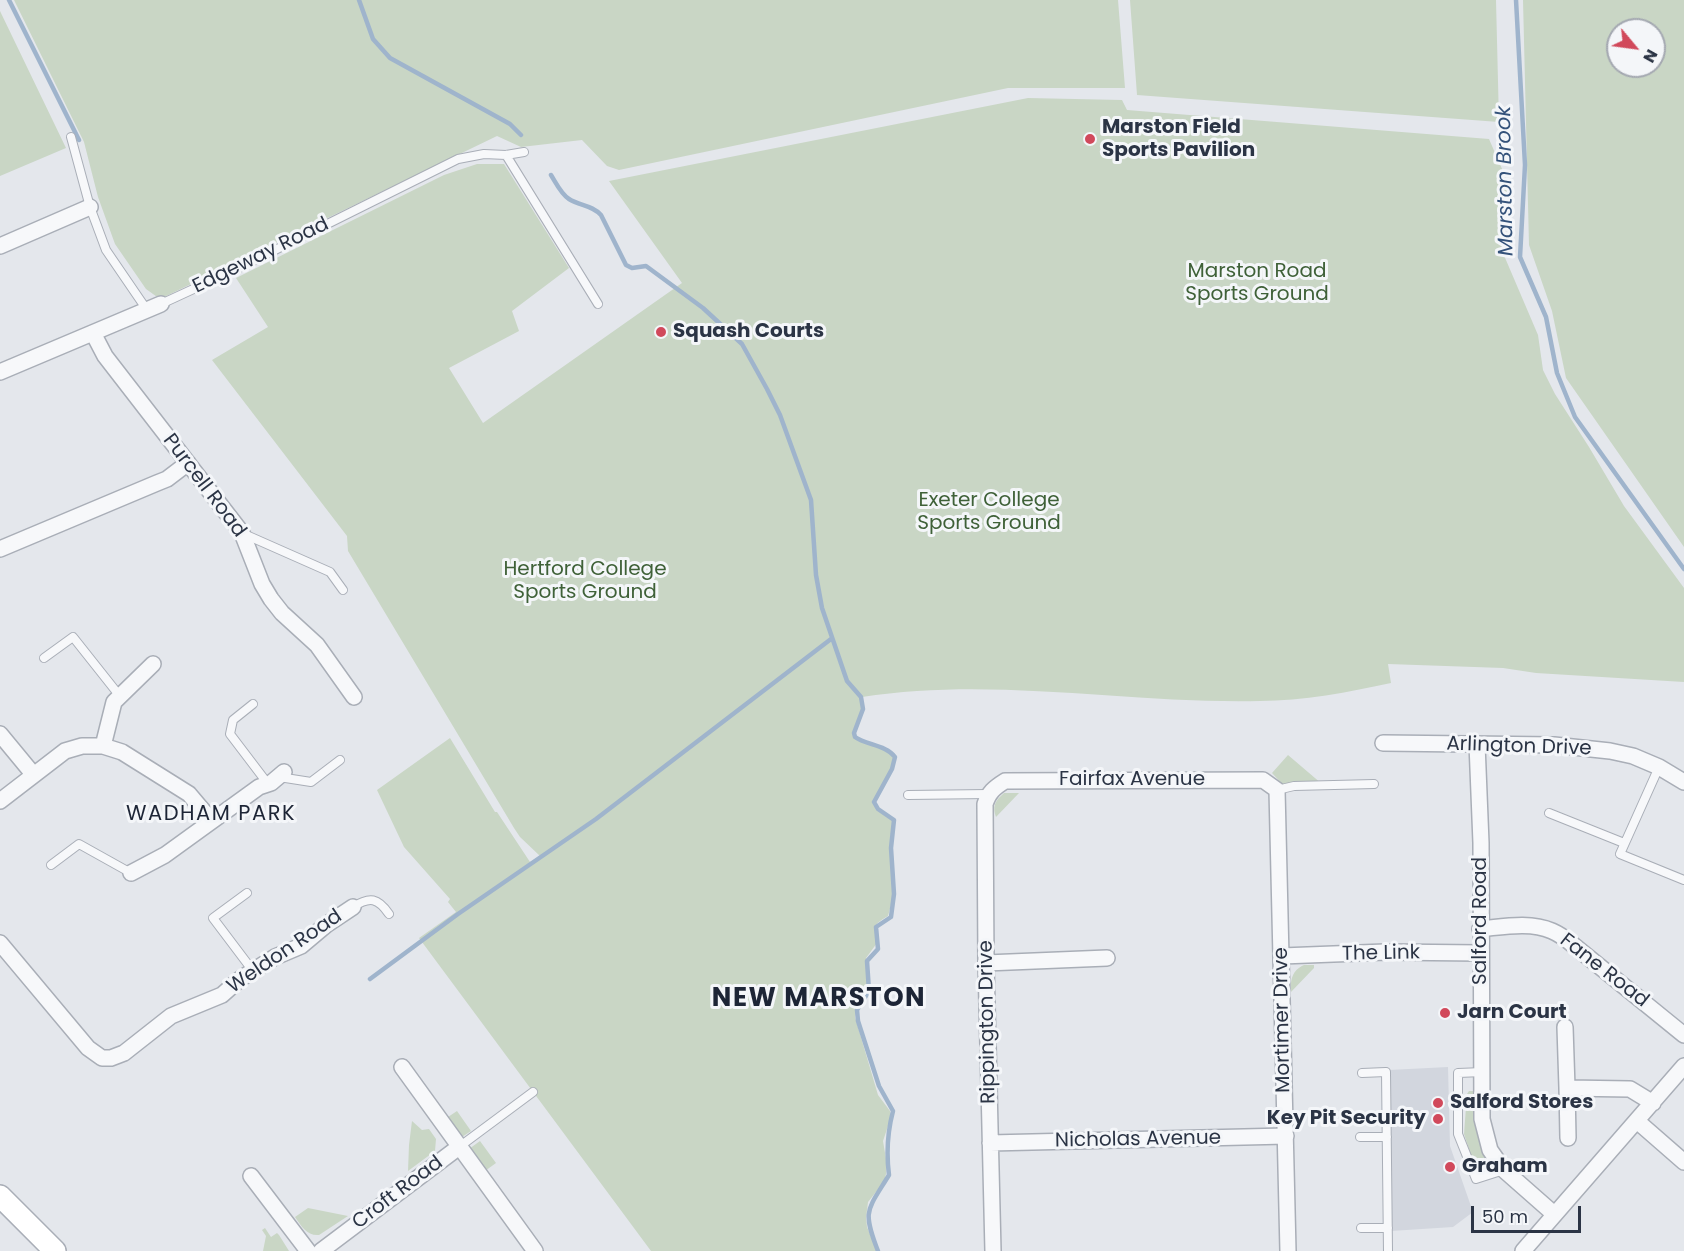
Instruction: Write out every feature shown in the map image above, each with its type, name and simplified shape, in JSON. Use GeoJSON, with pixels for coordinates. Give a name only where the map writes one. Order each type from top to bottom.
{"type":"FeatureCollection","features":[{"type":"Feature","properties":{"kind":"main road"},"geometry":{"type":"LineString","coordinates":[[0,1196],[55,1251]]}},
{"type":"Feature","properties":{"kind":"street"},"geometry":{"type":"LineString","coordinates":[[0,246],[90,207]]}},
{"type":"Feature","properties":{"kind":"street","name":"Edgeway Road"},"geometry":{"type":"LineString","coordinates":[[0,372],[154,307]]}},
{"type":"Feature","properties":{"kind":"street","name":"Purcell Road"},"geometry":{"type":"LineString","coordinates":[[93,333],[105,356],[242,533],[271,599],[282,613],[317,645],[354,697]]}},
{"type":"Feature","properties":{"kind":"street"},"geometry":{"type":"LineString","coordinates":[[0,549],[167,479],[188,463]]}},
{"type":"Feature","properties":{"kind":"street"},"geometry":{"type":"LineString","coordinates":[[103,746],[114,702],[153,664]]}},
{"type":"Feature","properties":{"kind":"street"},"geometry":{"type":"LineString","coordinates":[[0,734],[33,774]]}},
{"type":"Feature","properties":{"kind":"street","name":"Arlington Drive"},"geometry":{"type":"LineString","coordinates":[[1383,743],[1554,745],[1610,751],[1633,756],[1659,767],[1684,782]]}},
{"type":"Feature","properties":{"kind":"street","name":"Salford Road"},"geometry":{"type":"LineString","coordinates":[[1477,744],[1482,1119],[1490,1150],[1504,1170],[1554,1214]]}},
{"type":"Feature","properties":{"kind":"street"},"geometry":{"type":"LineString","coordinates":[[0,801],[65,751],[82,746],[103,746],[122,752],[189,795],[212,820]]}},
{"type":"Feature","properties":{"kind":"street"},"geometry":{"type":"LineString","coordinates":[[131,873],[165,855],[212,820],[276,778]]}},
{"type":"Feature","properties":{"kind":"street","name":"Fairfax Avenue"},"geometry":{"type":"LineString","coordinates":[[988,794],[1005,781],[1263,780],[1277,790]]}},
{"type":"Feature","properties":{"kind":"street","name":"Mortimer Drive"},"geometry":{"type":"LineString","coordinates":[[1277,790],[1288,1251]]}},
{"type":"Feature","properties":{"kind":"street","name":"Rippington Drive"},"geometry":{"type":"LineString","coordinates":[[988,794],[985,804],[986,963],[993,1251]]}},
{"type":"Feature","properties":{"kind":"street","name":"Weldon Road"},"geometry":{"type":"LineString","coordinates":[[0,943],[72,1032],[102,1058],[111,1058],[124,1053],[171,1016],[222,995],[275,957],[301,946],[326,925],[353,907]]}},
{"type":"Feature","properties":{"kind":"street","name":"Fane Road"},"geometry":{"type":"LineString","coordinates":[[1480,929],[1523,926],[1553,931],[1684,1035]]}},
{"type":"Feature","properties":{"kind":"street","name":"The Link"},"geometry":{"type":"LineString","coordinates":[[1282,956],[1385,952],[1480,953]]}},
{"type":"Feature","properties":{"kind":"street"},"geometry":{"type":"LineString","coordinates":[[986,963],[1107,958]]}},
{"type":"Feature","properties":{"kind":"street"},"geometry":{"type":"LineString","coordinates":[[1564,1027],[1569,1138]]}},
{"type":"Feature","properties":{"kind":"street"},"geometry":{"type":"LineString","coordinates":[[1523,1251],[1684,1066]]}},
{"type":"Feature","properties":{"kind":"street"},"geometry":{"type":"LineString","coordinates":[[402,1067],[459,1147]]}},
{"type":"Feature","properties":{"kind":"street"},"geometry":{"type":"LineString","coordinates":[[1567,1088],[1630,1089],[1653,1102]]}},
{"type":"Feature","properties":{"kind":"street"},"geometry":{"type":"LineString","coordinates":[[1637,1121],[1684,1161]]}},
{"type":"Feature","properties":{"kind":"street","name":"Nicholas Avenue"},"geometry":{"type":"LineString","coordinates":[[990,1143],[1286,1136]]}},
{"type":"Feature","properties":{"kind":"street","name":"Croft Road"},"geometry":{"type":"LineString","coordinates":[[321,1251],[459,1147],[535,1251]]}},
{"type":"Feature","properties":{"kind":"street"},"geometry":{"type":"LineString","coordinates":[[251,1176],[308,1251]]}},
{"type":"Feature","properties":{"kind":"lane"},"geometry":{"type":"LineString","coordinates":[[71,137],[90,207],[106,250],[154,307]]}},
{"type":"Feature","properties":{"kind":"lane","name":"Edgeway Road"},"geometry":{"type":"LineString","coordinates":[[154,307],[241,267],[459,159],[484,154],[506,155],[524,152]]}},
{"type":"Feature","properties":{"kind":"lane"},"geometry":{"type":"LineString","coordinates":[[506,155],[598,304]]}},
{"type":"Feature","properties":{"kind":"lane"},"geometry":{"type":"LineString","coordinates":[[242,533],[330,572],[343,590]]}},
{"type":"Feature","properties":{"kind":"lane"},"geometry":{"type":"LineString","coordinates":[[44,658],[73,637],[119,695]]}},
{"type":"Feature","properties":{"kind":"lane"},"geometry":{"type":"LineString","coordinates":[[253,704],[233,720],[230,734],[276,778],[311,782],[340,760]]}},
{"type":"Feature","properties":{"kind":"lane"},"geometry":{"type":"LineString","coordinates":[[1659,767],[1620,854],[1684,880]]}},
{"type":"Feature","properties":{"kind":"lane"},"geometry":{"type":"LineString","coordinates":[[1277,790],[1294,786],[1374,784]]}},
{"type":"Feature","properties":{"kind":"lane"},"geometry":{"type":"LineString","coordinates":[[908,795],[988,794]]}},
{"type":"Feature","properties":{"kind":"lane"},"geometry":{"type":"LineString","coordinates":[[1549,813],[1624,843]]}},
{"type":"Feature","properties":{"kind":"lane"},"geometry":{"type":"LineString","coordinates":[[51,865],[79,844],[131,873]]}},
{"type":"Feature","properties":{"kind":"lane"},"geometry":{"type":"LineString","coordinates":[[246,893],[213,918],[253,971]]}},
{"type":"Feature","properties":{"kind":"lane"},"geometry":{"type":"LineString","coordinates":[[353,907],[374,900],[381,903],[389,914]]}},
{"type":"Feature","properties":{"kind":"lane"},"geometry":{"type":"LineString","coordinates":[[1362,1073],[1386,1072],[1388,1251]]}},
{"type":"Feature","properties":{"kind":"lane"},"geometry":{"type":"LineString","coordinates":[[1483,1072],[1458,1073],[1458,1134],[1476,1179],[1504,1170]]}},
{"type":"Feature","properties":{"kind":"lane"},"geometry":{"type":"LineString","coordinates":[[459,1147],[533,1092]]}},
{"type":"Feature","properties":{"kind":"lane"},"geometry":{"type":"LineString","coordinates":[[1360,1137],[1387,1137]]}},
{"type":"Feature","properties":{"kind":"lane"},"geometry":{"type":"LineString","coordinates":[[1361,1228],[1388,1228]]}},
{"type":"Feature","properties":{"kind":"shaded area"},"geometry":{"type":"Polygon","coordinates":[[[1448,1067],[1450,1146],[1473,1212],[1453,1227],[1391,1231],[1389,1070],[1448,1067]]]}},
{"type":"Feature","properties":{"kind":"green space"},"geometry":{"type":"Polygon","coordinates":[[[14,0],[1118,0],[1125,88],[1008,88],[619,170],[607,166],[582,140],[521,147],[497,136],[160,299],[146,289],[115,244],[98,197],[84,142],[14,0]]]}},
{"type":"Feature","properties":{"kind":"green space"},"geometry":{"type":"Polygon","coordinates":[[[1130,0],[1496,0],[1499,122],[1137,95],[1130,0]]]}},
{"type":"Feature","properties":{"kind":"green space"},"geometry":{"type":"Polygon","coordinates":[[[1523,0],[1684,0],[1684,547],[1566,378],[1552,311],[1529,245],[1523,0]]]}},
{"type":"Feature","properties":{"kind":"green space"},"geometry":{"type":"Polygon","coordinates":[[[0,11],[66,148],[0,176],[0,11]]]}},
{"type":"Feature","properties":{"kind":"green space"},"geometry":{"type":"Polygon","coordinates":[[[1028,98],[1122,100],[1127,110],[1489,139],[1509,185],[1503,253],[1538,335],[1543,370],[1555,394],[1624,506],[1684,588],[1684,682],[1536,673],[1503,668],[1388,664],[1391,683],[1359,690],[1276,701],[1210,701],[1061,692],[961,689],[912,691],[862,697],[863,709],[854,733],[855,737],[886,750],[895,757],[892,769],[874,802],[878,809],[894,820],[890,838],[894,894],[888,916],[876,926],[877,943],[866,958],[868,987],[856,1008],[855,1017],[878,1095],[890,1111],[891,1117],[883,1141],[887,1165],[886,1174],[884,1182],[868,1202],[866,1218],[867,1227],[877,1251],[651,1251],[419,938],[456,912],[448,902],[450,899],[404,847],[377,790],[450,738],[495,812],[530,862],[540,856],[514,828],[348,551],[347,536],[212,360],[268,327],[236,278],[444,175],[477,164],[504,164],[569,268],[512,311],[519,331],[449,368],[483,423],[682,283],[609,181],[1028,98]]]}},
{"type":"Feature","properties":{"kind":"green space"},"geometry":{"type":"Polygon","coordinates":[[[1288,755],[1322,784],[1285,787],[1272,773],[1288,755]]]}},
{"type":"Feature","properties":{"kind":"green space"},"geometry":{"type":"Polygon","coordinates":[[[1004,793],[1019,793],[996,817],[995,804],[1004,793]]]}},
{"type":"Feature","properties":{"kind":"green space"},"geometry":{"type":"Polygon","coordinates":[[[1304,965],[1314,965],[1314,968],[1291,992],[1293,976],[1304,965]]]}},
{"type":"Feature","properties":{"kind":"green space"},"geometry":{"type":"Polygon","coordinates":[[[1469,1091],[1474,1091],[1477,1095],[1479,1140],[1487,1163],[1484,1171],[1476,1170],[1464,1134],[1469,1091]]]}},
{"type":"Feature","properties":{"kind":"green space"},"geometry":{"type":"Polygon","coordinates":[[[457,1111],[471,1131],[459,1139],[445,1119],[457,1111]]]}},
{"type":"Feature","properties":{"kind":"green space"},"geometry":{"type":"Polygon","coordinates":[[[412,1121],[422,1130],[429,1129],[436,1139],[435,1151],[408,1171],[409,1145],[412,1121]]]}},
{"type":"Feature","properties":{"kind":"green space"},"geometry":{"type":"Polygon","coordinates":[[[480,1141],[496,1163],[485,1171],[469,1149],[480,1141]]]}},
{"type":"Feature","properties":{"kind":"green space"},"geometry":{"type":"Polygon","coordinates":[[[308,1208],[348,1216],[319,1235],[315,1235],[305,1230],[295,1217],[308,1208]]]}},
{"type":"Feature","properties":{"kind":"green space"},"geometry":{"type":"Polygon","coordinates":[[[265,1228],[271,1237],[277,1233],[289,1251],[263,1251],[266,1236],[262,1230],[265,1228]]]}},
{"type":"Feature","properties":{"kind":"waterway"},"geometry":{"type":"LineString","coordinates":[[9,0],[79,140]]}},
{"type":"Feature","properties":{"kind":"waterway"},"geometry":{"type":"LineString","coordinates":[[359,0],[373,39],[390,58],[510,124],[521,135]]}},
{"type":"Feature","properties":{"kind":"waterway","name":"Marston Brook"},"geometry":{"type":"LineString","coordinates":[[1516,0],[1525,165],[1520,257],[1546,317],[1557,373],[1575,417],[1684,569]]}},
{"type":"Feature","properties":{"kind":"waterway"},"geometry":{"type":"LineString","coordinates":[[551,175],[566,197],[594,209],[601,215],[626,265],[632,268],[646,266],[703,308],[742,344],[780,415],[811,500],[816,575],[822,608],[847,681],[861,697],[863,709],[854,733],[855,737],[886,750],[895,757],[892,769],[874,802],[878,809],[894,820],[891,848],[894,894],[891,917],[876,927],[878,949],[867,961],[869,991],[857,1010],[858,1021],[879,1086],[893,1111],[889,1127],[889,1175],[869,1211],[870,1227],[878,1251]]}},
{"type":"Feature","properties":{"kind":"waterway"},"geometry":{"type":"LineString","coordinates":[[370,979],[458,914],[596,819],[831,639]]}},
{"type":"Feature","properties":{"kind":"place","name":"Marston Field Sports Pavilion"},"geometry":{"type":"Point","coordinates":[1090,139]}},
{"type":"Feature","properties":{"kind":"place","name":"Squash Courts"},"geometry":{"type":"Point","coordinates":[661,332]}},
{"type":"Feature","properties":{"kind":"place","name":"Jarn Court"},"geometry":{"type":"Point","coordinates":[1445,1013]}},
{"type":"Feature","properties":{"kind":"place","name":"Salford Stores"},"geometry":{"type":"Point","coordinates":[1438,1103]}},
{"type":"Feature","properties":{"kind":"place","name":"Key Pit Security"},"geometry":{"type":"Point","coordinates":[1438,1119]}},
{"type":"Feature","properties":{"kind":"place","name":"Graham"},"geometry":{"type":"Point","coordinates":[1450,1167]}},
{"type":"Feature","properties":{"kind":"district","name":"WADHAM PARK"},"geometry":{"type":"Point","coordinates":[211,815]}},
{"type":"Feature","properties":{"kind":"district","name":"NEW MARSTON"},"geometry":{"type":"Point","coordinates":[819,999]}},
{"type":"Feature","properties":{"kind":"park label","name":"Marston Road Sports Ground"},"geometry":{"type":"Point","coordinates":[1257,284]}},
{"type":"Feature","properties":{"kind":"park label","name":"Exeter College Sports Ground"},"geometry":{"type":"Point","coordinates":[989,512]}},
{"type":"Feature","properties":{"kind":"park label","name":"Hertford College Sports Ground"},"geometry":{"type":"Point","coordinates":[585,582]}}]}
